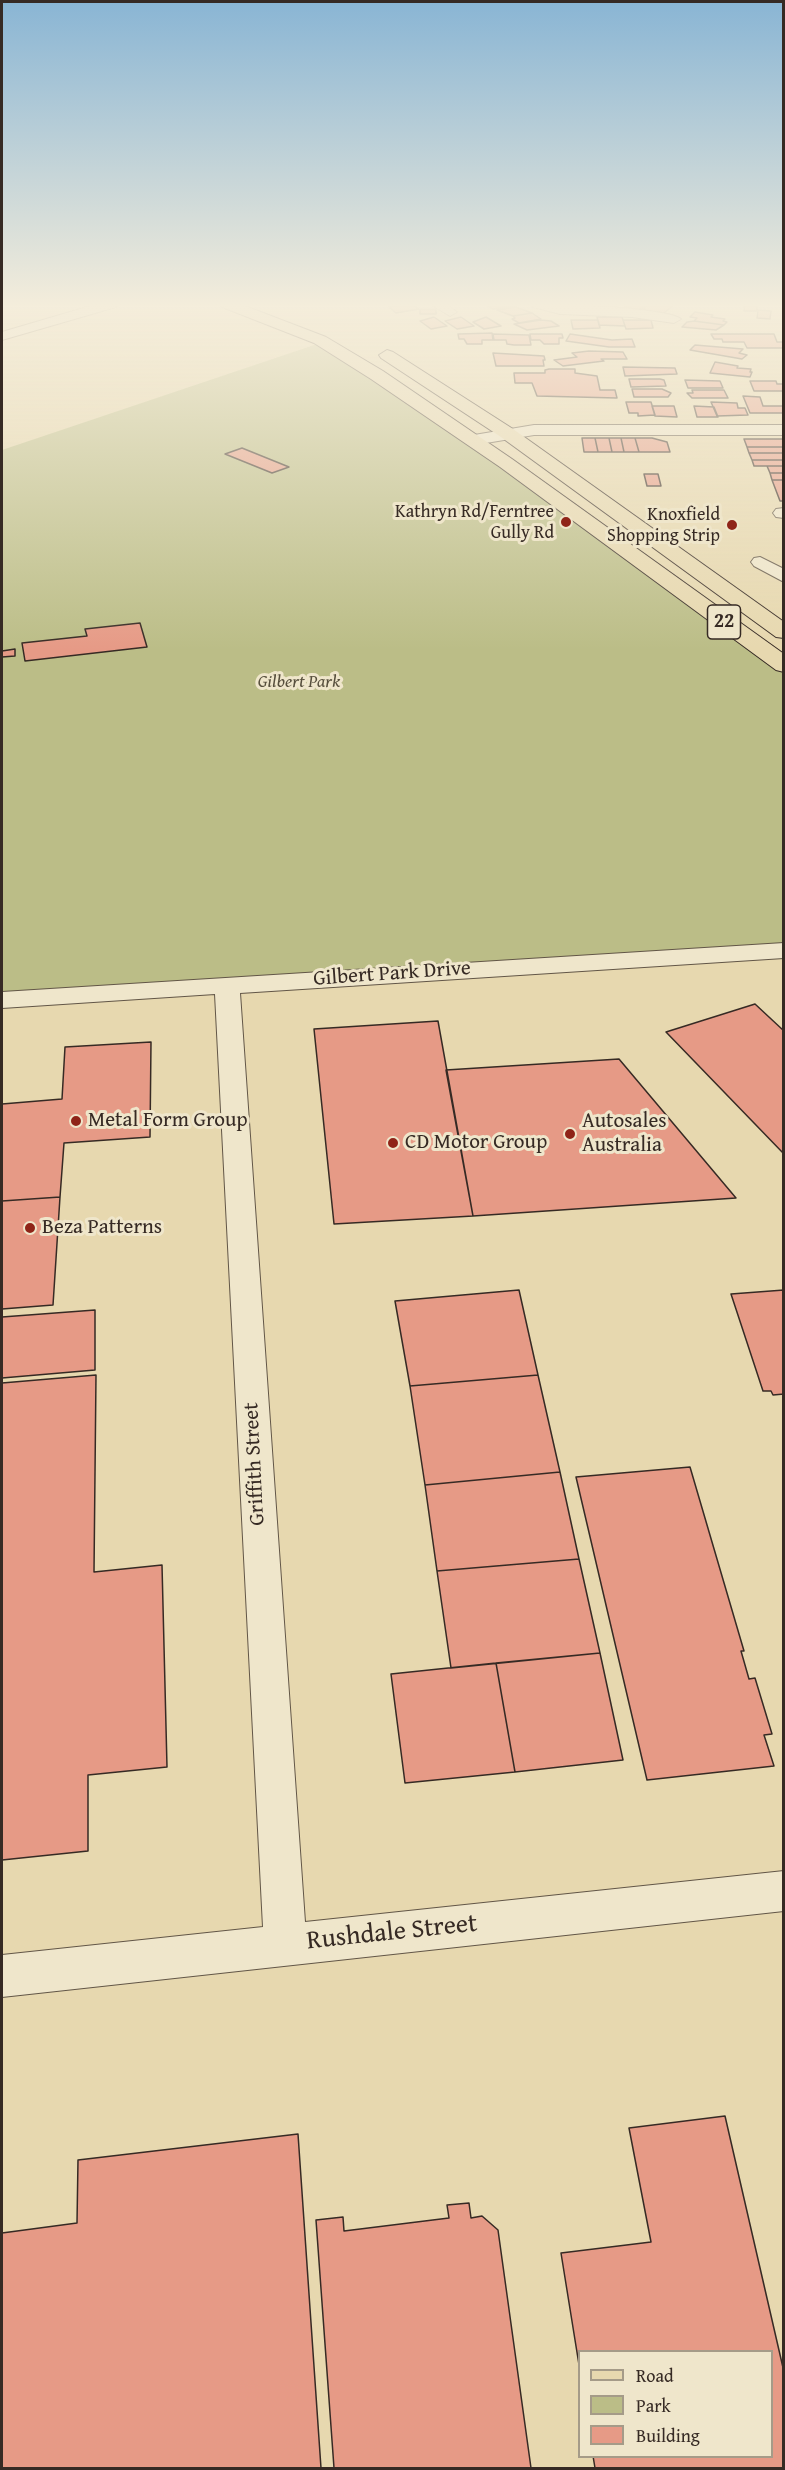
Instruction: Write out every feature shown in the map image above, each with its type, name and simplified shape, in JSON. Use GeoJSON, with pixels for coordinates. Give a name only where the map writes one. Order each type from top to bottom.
{"type":"FeatureCollection","features":[{"type":"Feature","properties":{"kind":"main road","name":"22"},"geometry":{"type":"LineString","coordinates":[[442,419],[783,665]]}},
{"type":"Feature","properties":{"kind":"main road","name":"22"},"geometry":{"type":"LineString","coordinates":[[486,419],[783,632]]}},
{"type":"Feature","properties":{"kind":"main road"},"geometry":{"type":"LineString","coordinates":[[664,578],[696,570]]}},
{"type":"Feature","properties":{"kind":"street"},"geometry":{"type":"LineString","coordinates":[[474,440],[534,430],[783,430]]}},
{"type":"Feature","properties":{"kind":"street"},"geometry":{"type":"LineString","coordinates":[[760,562],[783,577]]}},
{"type":"Feature","properties":{"kind":"street","name":"Gilbert Park Drive"},"geometry":{"type":"LineString","coordinates":[[2,1000],[783,950]]}},
{"type":"Feature","properties":{"kind":"street","name":"Griffith Street"},"geometry":{"type":"LineString","coordinates":[[227,985],[285,1944]]}},
{"type":"Feature","properties":{"kind":"street","name":"Rushdale Street"},"geometry":{"type":"LineString","coordinates":[[2,1976],[783,1892]]}},
{"type":"Feature","properties":{"kind":"green space","name":"Gilbert Park"},"geometry":{"type":"Polygon","coordinates":[[[93,419],[433,419],[783,665],[783,950],[2,1000],[2,450],[93,419]]]}},
{"type":"Feature","properties":{"kind":"building"},"geometry":{"type":"Polygon","coordinates":[[[582,438],[595,438],[598,452],[584,452],[582,438]]]}},
{"type":"Feature","properties":{"kind":"building"},"geometry":{"type":"Polygon","coordinates":[[[595,438],[609,438],[612,452],[598,452],[595,438]]]}},
{"type":"Feature","properties":{"kind":"building"},"geometry":{"type":"Polygon","coordinates":[[[609,438],[621,438],[624,452],[612,452],[609,438]]]}},
{"type":"Feature","properties":{"kind":"building"},"geometry":{"type":"Polygon","coordinates":[[[621,438],[635,438],[639,452],[624,452],[621,438]]]}},
{"type":"Feature","properties":{"kind":"building"},"geometry":{"type":"Polygon","coordinates":[[[635,438],[652,438],[667,442],[670,452],[639,452],[635,438]]]}},
{"type":"Feature","properties":{"kind":"building"},"geometry":{"type":"Polygon","coordinates":[[[744,439],[784,439],[784,447],[747,447],[744,439]]]}},
{"type":"Feature","properties":{"kind":"building"},"geometry":{"type":"Polygon","coordinates":[[[747,447],[784,447],[784,453],[749,453],[747,447]]]}},
{"type":"Feature","properties":{"kind":"building"},"geometry":{"type":"Polygon","coordinates":[[[242,448],[289,467],[272,473],[225,454],[242,448]]]}},
{"type":"Feature","properties":{"kind":"building"},"geometry":{"type":"Polygon","coordinates":[[[749,453],[784,453],[784,460],[752,460],[749,453]]]}},
{"type":"Feature","properties":{"kind":"building"},"geometry":{"type":"Polygon","coordinates":[[[752,460],[784,460],[784,466],[754,466],[752,460]]]}},
{"type":"Feature","properties":{"kind":"building"},"geometry":{"type":"Polygon","coordinates":[[[767,466],[784,466],[784,473],[770,473],[767,466]]]}},
{"type":"Feature","properties":{"kind":"building"},"geometry":{"type":"Polygon","coordinates":[[[770,473],[784,473],[784,480],[772,480],[770,473]]]}},
{"type":"Feature","properties":{"kind":"building"},"geometry":{"type":"Polygon","coordinates":[[[644,474],[658,474],[661,486],[647,486],[644,474]]]}},
{"type":"Feature","properties":{"kind":"building"},"geometry":{"type":"Polygon","coordinates":[[[772,480],[784,480],[784,501],[780,501],[772,480]]]}},
{"type":"Feature","properties":{"kind":"building"},"geometry":{"type":"Polygon","coordinates":[[[140,623],[147,647],[25,661],[22,643],[87,636],[85,629],[140,623]]]}},
{"type":"Feature","properties":{"kind":"building"},"geometry":{"type":"Polygon","coordinates":[[[15,649],[15,656],[2,657],[2,651],[15,649]]]}},
{"type":"Feature","properties":{"kind":"building"},"geometry":{"type":"Polygon","coordinates":[[[755,1004],[784,1031],[784,1154],[666,1032],[755,1004]]]}},
{"type":"Feature","properties":{"kind":"building","name":"CD Motor Group"},"geometry":{"type":"Polygon","coordinates":[[[438,1021],[473,1216],[334,1224],[314,1029],[438,1021]]]}},
{"type":"Feature","properties":{"kind":"building","name":"Metal Form Group"},"geometry":{"type":"Polygon","coordinates":[[[151,1042],[150,1137],[64,1143],[60,1197],[2,1201],[2,1104],[62,1099],[65,1047],[151,1042]]]}},
{"type":"Feature","properties":{"kind":"building","name":"Autosales Australia"},"geometry":{"type":"Polygon","coordinates":[[[619,1059],[736,1198],[473,1216],[446,1070],[619,1059]]]}},
{"type":"Feature","properties":{"kind":"building","name":"Beza Patterns"},"geometry":{"type":"Polygon","coordinates":[[[60,1197],[53,1305],[2,1309],[2,1201],[60,1197]]]}},
{"type":"Feature","properties":{"kind":"building"},"geometry":{"type":"Polygon","coordinates":[[[519,1290],[538,1375],[410,1386],[395,1301],[519,1290]]]}},
{"type":"Feature","properties":{"kind":"building"},"geometry":{"type":"Polygon","coordinates":[[[784,1290],[784,1394],[773,1395],[771,1391],[763,1391],[731,1294],[784,1290]]]}},
{"type":"Feature","properties":{"kind":"building"},"geometry":{"type":"Polygon","coordinates":[[[95,1310],[95,1370],[2,1378],[2,1317],[95,1310]]]}},
{"type":"Feature","properties":{"kind":"building"},"geometry":{"type":"Polygon","coordinates":[[[96,1375],[94,1572],[162,1565],[167,1767],[88,1775],[88,1851],[2,1860],[2,1383],[96,1375]]]}},
{"type":"Feature","properties":{"kind":"building"},"geometry":{"type":"Polygon","coordinates":[[[538,1375],[560,1472],[425,1485],[410,1386],[538,1375]]]}},
{"type":"Feature","properties":{"kind":"building"},"geometry":{"type":"Polygon","coordinates":[[[690,1467],[744,1651],[741,1651],[749,1679],[755,1678],[772,1734],[764,1735],[774,1766],[647,1780],[576,1477],[690,1467]]]}},
{"type":"Feature","properties":{"kind":"building"},"geometry":{"type":"Polygon","coordinates":[[[560,1472],[579,1559],[437,1571],[425,1485],[560,1472]]]}},
{"type":"Feature","properties":{"kind":"building"},"geometry":{"type":"Polygon","coordinates":[[[579,1559],[600,1653],[451,1668],[437,1571],[579,1559]]]}},
{"type":"Feature","properties":{"kind":"building"},"geometry":{"type":"Polygon","coordinates":[[[600,1653],[623,1760],[515,1772],[496,1663],[600,1653]]]}},
{"type":"Feature","properties":{"kind":"building"},"geometry":{"type":"Polygon","coordinates":[[[496,1663],[515,1772],[405,1783],[391,1674],[496,1663]]]}},
{"type":"Feature","properties":{"kind":"building"},"geometry":{"type":"Polygon","coordinates":[[[725,2116],[784,2372],[784,2468],[595,2468],[593,2458],[773,2458],[773,2350],[578,2350],[578,2359],[561,2253],[651,2242],[629,2128],[725,2116]]]}},
{"type":"Feature","properties":{"kind":"building"},"geometry":{"type":"Polygon","coordinates":[[[298,2134],[321,2468],[2,2468],[2,2233],[77,2223],[78,2160],[298,2134]]]}},
{"type":"Feature","properties":{"kind":"building"},"geometry":{"type":"Polygon","coordinates":[[[469,2203],[471,2218],[482,2216],[498,2230],[531,2468],[334,2468],[316,2220],[343,2217],[344,2231],[449,2218],[447,2205],[469,2203]]]}},
{"type":"Feature","properties":{"kind":"place","name":"Kathryn Rd/Ferntree Gully Rd"},"geometry":{"type":"Point","coordinates":[566,522]}},
{"type":"Feature","properties":{"kind":"place","name":"Knoxfield Shopping Strip"},"geometry":{"type":"Point","coordinates":[732,525]}},
{"type":"Feature","properties":{"kind":"place","name":"Metal Form Group"},"geometry":{"type":"Point","coordinates":[76,1121]}},
{"type":"Feature","properties":{"kind":"place","name":"Autosales Australia"},"geometry":{"type":"Point","coordinates":[570,1134]}},
{"type":"Feature","properties":{"kind":"place","name":"CD Motor Group"},"geometry":{"type":"Point","coordinates":[393,1143]}},
{"type":"Feature","properties":{"kind":"place","name":"Beza Patterns"},"geometry":{"type":"Point","coordinates":[30,1228]}}]}
